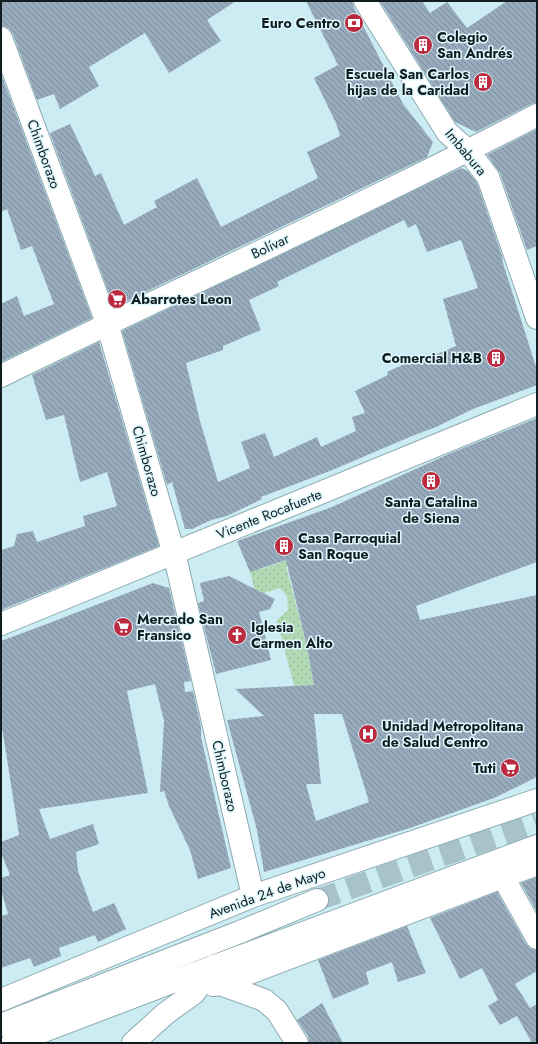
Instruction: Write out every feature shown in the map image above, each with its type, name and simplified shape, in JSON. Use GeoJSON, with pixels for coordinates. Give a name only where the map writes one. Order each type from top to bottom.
{"type":"FeatureCollection","features":[{"type":"Feature","properties":{"kind":"street","name":"Imbabura"},"geometry":{"type":"LineString","coordinates":[[365,1],[447,132],[468,151],[488,177],[537,318]]}},
{"type":"Feature","properties":{"kind":"street","name":"Chimborazo"},"geometry":{"type":"LineString","coordinates":[[1,38],[107,323],[174,554],[253,896]]}},
{"type":"Feature","properties":{"kind":"street","name":"Bolívar"},"geometry":{"type":"LineString","coordinates":[[1,376],[107,323],[468,151],[537,115]]}},
{"type":"Feature","properties":{"kind":"street","name":"Vicente Rocafuerte"},"geometry":{"type":"LineString","coordinates":[[1,624],[537,404]]}},
{"type":"Feature","properties":{"kind":"street","name":"Avenida 24 de Mayo"},"geometry":{"type":"LineString","coordinates":[[1,1000],[253,896],[537,800]]}},
{"type":"Feature","properties":{"kind":"street"},"geometry":{"type":"LineString","coordinates":[[134,1043],[165,1014],[194,994],[217,975],[537,846]]}},
{"type":"Feature","properties":{"kind":"street"},"geometry":{"type":"LineString","coordinates":[[12,1043],[130,998],[217,975],[537,864]]}},
{"type":"Feature","properties":{"kind":"street"},"geometry":{"type":"LineString","coordinates":[[503,876],[537,938]]}},
{"type":"Feature","properties":{"kind":"street","name":"Avenida 24 de Mayo"},"geometry":{"type":"LineString","coordinates":[[1,1025],[240,932],[317,900]]}},
{"type":"Feature","properties":{"kind":"street"},"geometry":{"type":"LineString","coordinates":[[217,975],[264,1000],[277,1011],[297,1043]]}},
{"type":"Feature","properties":{"kind":"street"},"geometry":{"type":"LineString","coordinates":[[130,998],[165,1014]]}},
{"type":"Feature","properties":{"kind":"green space"},"geometry":{"type":"Polygon","coordinates":[[[312,551],[300,561],[286,566],[307,647],[314,685],[294,686],[277,620],[288,610],[287,596],[280,588],[256,596],[250,571],[265,568],[312,551]]]}},
{"type":"Feature","properties":{"kind":"building"},"geometry":{"type":"Polygon","coordinates":[[[1,1],[236,1],[207,20],[221,41],[169,73],[145,33],[89,67],[99,86],[60,109],[54,94],[37,100],[13,34],[9,28],[1,26],[1,1]]]}},
{"type":"Feature","properties":{"kind":"building"},"geometry":{"type":"Polygon","coordinates":[[[306,1],[352,1],[354,8],[403,104],[433,142],[427,157],[114,307],[50,133],[70,124],[95,176],[101,173],[124,225],[157,207],[154,201],[197,178],[221,227],[318,178],[307,152],[340,136],[336,123],[314,78],[338,65],[306,1]]]}},
{"type":"Feature","properties":{"kind":"building","name":"Escuela San Carlos hijas de la Caridad"},"geometry":{"type":"Polygon","coordinates":[[[380,1],[422,1],[430,13],[447,2],[467,28],[507,1],[537,1],[537,103],[531,104],[476,132],[455,122],[380,1]]]}},
{"type":"Feature","properties":{"kind":"building"},"geometry":{"type":"Polygon","coordinates":[[[1,74],[92,318],[1,362],[1,304],[17,296],[24,316],[54,304],[32,246],[21,250],[7,209],[1,212],[1,74]]]}},
{"type":"Feature","properties":{"kind":"building"},"geometry":{"type":"Polygon","coordinates":[[[537,129],[537,246],[527,250],[500,173],[487,155],[537,129]]]}},
{"type":"Feature","properties":{"kind":"building"},"geometry":{"type":"Polygon","coordinates":[[[461,168],[468,171],[477,183],[503,259],[502,260],[537,370],[537,385],[473,409],[436,427],[330,471],[261,497],[262,499],[227,516],[211,520],[192,529],[185,529],[172,482],[167,485],[122,331],[461,168]],[[404,220],[277,282],[279,286],[249,300],[261,330],[223,346],[223,350],[186,363],[200,421],[218,482],[250,468],[241,442],[265,433],[274,457],[317,437],[321,447],[356,431],[352,417],[365,413],[355,391],[388,375],[387,372],[411,361],[413,364],[456,346],[443,299],[478,288],[461,240],[427,252],[416,224],[408,228],[404,220]]]}},
{"type":"Feature","properties":{"kind":"building"},"geometry":{"type":"Polygon","coordinates":[[[99,342],[159,546],[1,610],[1,550],[14,546],[17,534],[33,531],[37,542],[85,526],[83,516],[117,506],[107,472],[80,482],[64,415],[46,420],[32,375],[99,342]]]}},
{"type":"Feature","properties":{"kind":"building"},"geometry":{"type":"Polygon","coordinates":[[[537,418],[537,562],[416,606],[420,620],[537,595],[537,777],[494,798],[410,828],[264,872],[257,830],[227,720],[264,716],[235,689],[314,685],[307,647],[286,560],[250,572],[237,541],[332,507],[451,453],[537,418]],[[314,714],[321,784],[306,784],[316,821],[369,802],[342,714],[314,714]]]}},
{"type":"Feature","properties":{"kind":"building"},"geometry":{"type":"Polygon","coordinates":[[[229,576],[275,599],[270,609],[259,612],[271,660],[216,674],[198,603],[204,601],[200,583],[229,576]]]}},
{"type":"Feature","properties":{"kind":"building"},"geometry":{"type":"Polygon","coordinates":[[[153,583],[169,588],[191,681],[184,682],[185,692],[193,691],[201,727],[201,737],[231,868],[198,879],[190,850],[169,806],[164,791],[160,792],[164,721],[155,684],[127,691],[148,793],[39,809],[50,839],[93,824],[99,844],[76,852],[78,871],[93,912],[114,903],[126,929],[98,942],[95,935],[59,948],[61,956],[34,967],[30,958],[1,968],[1,916],[8,914],[1,890],[1,878],[10,875],[1,853],[1,842],[19,835],[1,721],[1,641],[153,583]]]}},
{"type":"Feature","properties":{"kind":"building"},"geometry":{"type":"Polygon","coordinates":[[[537,877],[537,912],[521,883],[537,877]]]}},
{"type":"Feature","properties":{"kind":"building"},"geometry":{"type":"Polygon","coordinates":[[[497,892],[526,944],[530,948],[537,950],[537,971],[515,984],[530,1008],[537,1004],[537,1043],[532,1043],[517,1016],[500,1025],[488,1006],[498,1000],[482,968],[460,979],[430,918],[497,892]]]}},
{"type":"Feature","properties":{"kind":"building"},"geometry":{"type":"Polygon","coordinates":[[[407,926],[426,973],[398,982],[392,962],[366,972],[369,984],[333,999],[318,960],[407,926]]]}},
{"type":"Feature","properties":{"kind":"building"},"geometry":{"type":"Polygon","coordinates":[[[322,1003],[343,1043],[309,1043],[308,1036],[297,1020],[322,1003]]]}},
{"type":"Feature","properties":{"kind":"tunnel"},"geometry":{"type":"LineString","coordinates":[[317,900],[537,822]]}},
{"type":"Feature","properties":{"kind":"place","name":"Euro Centro"},"geometry":{"type":"Point","coordinates":[354,23]}},
{"type":"Feature","properties":{"kind":"place","name":"Colegio San Andrés"},"geometry":{"type":"Point","coordinates":[423,45]}},
{"type":"Feature","properties":{"kind":"place","name":"Escuela San Carlos hijas de la Caridad"},"geometry":{"type":"Point","coordinates":[483,82]}},
{"type":"Feature","properties":{"kind":"place","name":"Abarrotes Leon"},"geometry":{"type":"Point","coordinates":[117,299]}},
{"type":"Feature","properties":{"kind":"place","name":"Comercial H&B"},"geometry":{"type":"Point","coordinates":[496,358]}},
{"type":"Feature","properties":{"kind":"place","name":"Santa Catalina de Siena"},"geometry":{"type":"Point","coordinates":[431,481]}},
{"type":"Feature","properties":{"kind":"place","name":"Casa Parroquial San Roque"},"geometry":{"type":"Point","coordinates":[284,546]}},
{"type":"Feature","properties":{"kind":"place","name":"Mercado San Fransico"},"geometry":{"type":"Point","coordinates":[123,627]}},
{"type":"Feature","properties":{"kind":"place","name":"Iglesia Carmen Alto"},"geometry":{"type":"Point","coordinates":[237,635]}},
{"type":"Feature","properties":{"kind":"place","name":"Unidad Metropolitana de Salud Centro"},"geometry":{"type":"Point","coordinates":[368,734]}},
{"type":"Feature","properties":{"kind":"place","name":"Tuti"},"geometry":{"type":"Point","coordinates":[510,768]}}]}
